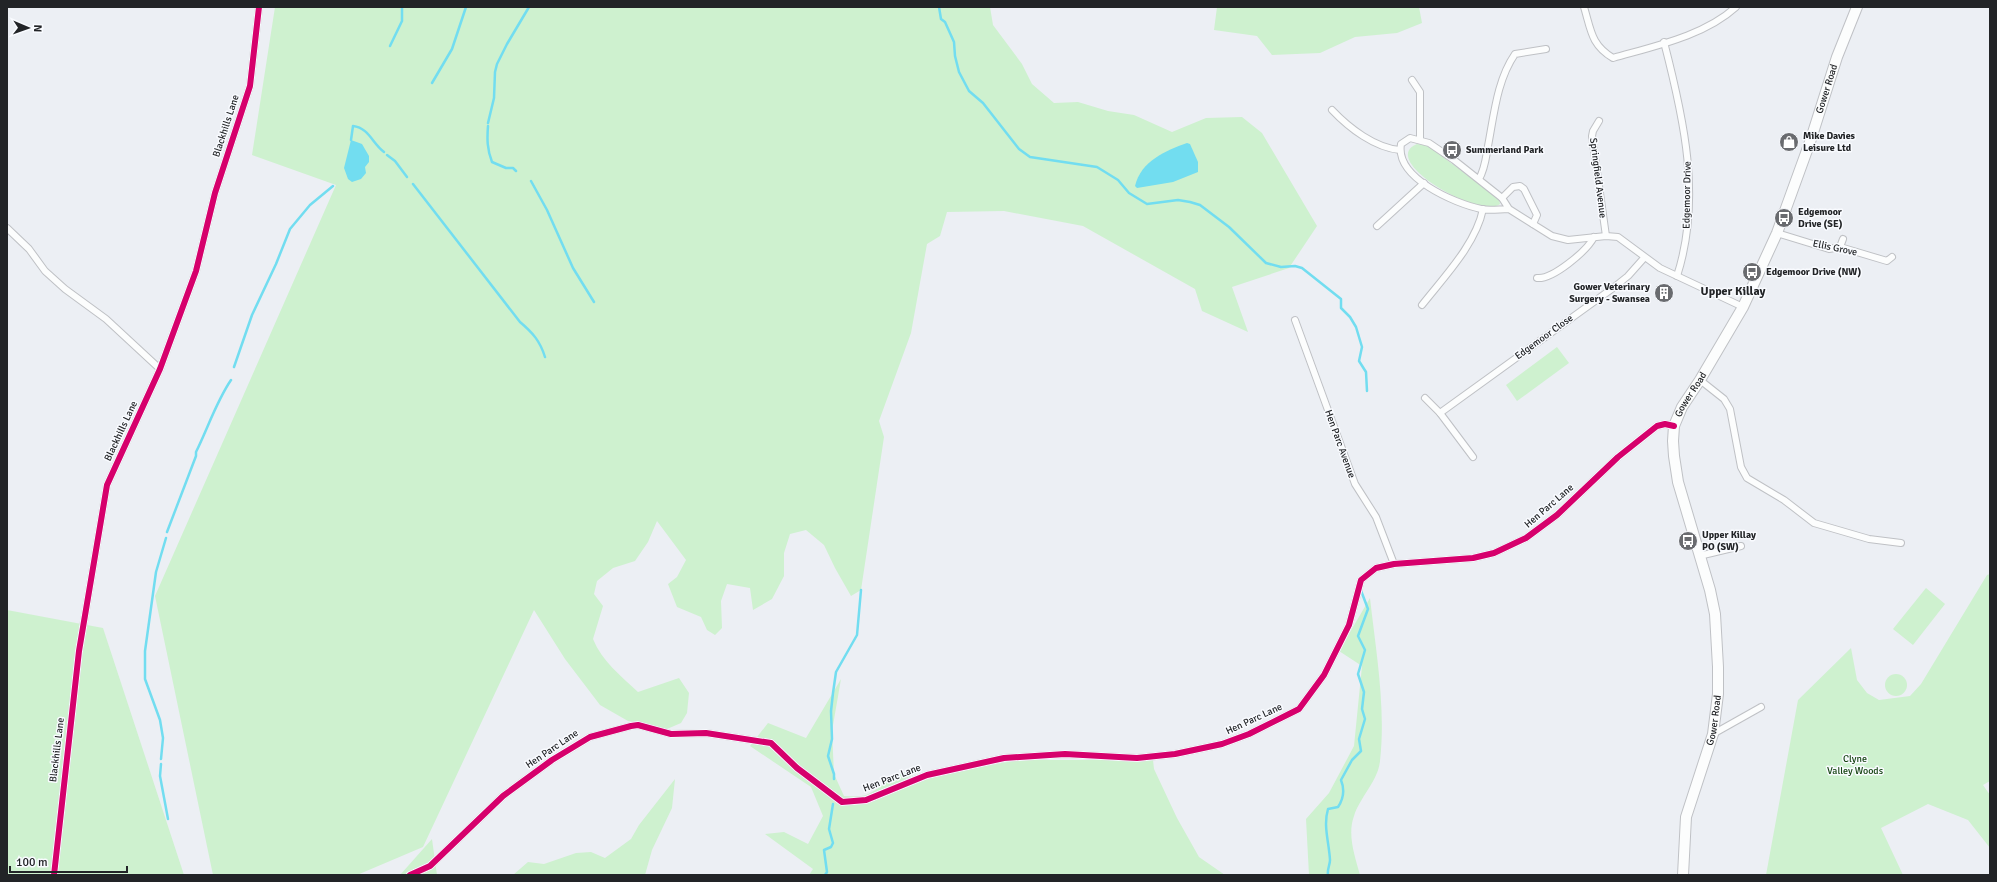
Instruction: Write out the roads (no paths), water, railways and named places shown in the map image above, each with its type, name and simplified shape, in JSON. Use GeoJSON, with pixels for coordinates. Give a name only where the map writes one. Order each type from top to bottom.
{"type":"FeatureCollection","features":[{"type":"Feature","properties":{"kind":"main road","name":"Gower Road"},"geometry":{"type":"LineString","coordinates":[[1683,875],[1686,817],[1713,734],[1718,694],[1716,636],[1710,590],[1678,482],[1672,441],[1674,426],[1682,407],[1700,380],[1742,307],[1777,233],[1810,142],[1837,57],[1857,7]]}},
{"type":"Feature","properties":{"kind":"street","name":"Blackhills Lane"},"geometry":{"type":"LineString","coordinates":[[54,875],[79,651],[107,485],[160,369],[196,271],[215,193],[250,86],[259,7]]}},
{"type":"Feature","properties":{"kind":"street"},"geometry":{"type":"LineString","coordinates":[[1584,7],[1594,39],[1601,51],[1613,58],[1664,42],[1715,23],[1736,7]]}},
{"type":"Feature","properties":{"kind":"street","name":"Edgemoor Drive"},"geometry":{"type":"LineString","coordinates":[[1664,42],[1680,105],[1688,157],[1688,209],[1686,234],[1683,258],[1677,276]]}},
{"type":"Feature","properties":{"kind":"street"},"geometry":{"type":"LineString","coordinates":[[1479,179],[1484,165],[1498,93],[1506,67],[1515,54],[1546,49]]}},
{"type":"Feature","properties":{"kind":"street"},"geometry":{"type":"LineString","coordinates":[[1412,80],[1420,92],[1420,140]]}},
{"type":"Feature","properties":{"kind":"street"},"geometry":{"type":"LineString","coordinates":[[1332,110],[1344,123],[1362,135],[1385,147],[1400,150]]}},
{"type":"Feature","properties":{"kind":"street","name":"Springfield Avenue"},"geometry":{"type":"LineString","coordinates":[[1599,121],[1593,131],[1592,136],[1606,236]]}},
{"type":"Feature","properties":{"kind":"street"},"geometry":{"type":"LineString","coordinates":[[1509,209],[1483,209],[1438,193],[1408,170],[1400,150],[1402,144],[1405,140],[1410,138],[1429,143],[1479,179],[1502,198],[1509,209],[1552,236],[1568,240],[1606,236],[1624,239],[1644,258],[1677,276],[1742,307]]}},
{"type":"Feature","properties":{"kind":"street"},"geometry":{"type":"LineString","coordinates":[[1377,226],[1424,183]]}},
{"type":"Feature","properties":{"kind":"street"},"geometry":{"type":"LineString","coordinates":[[1502,198],[1513,187],[1520,186],[1524,189],[1537,215],[1533,224]]}},
{"type":"Feature","properties":{"kind":"street"},"geometry":{"type":"LineString","coordinates":[[1422,306],[1472,240],[1481,220],[1483,209]]}},
{"type":"Feature","properties":{"kind":"street"},"geometry":{"type":"LineString","coordinates":[[7,228],[29,248],[45,271],[106,319],[160,369]]}},
{"type":"Feature","properties":{"kind":"street","name":"Ellis Grove"},"geometry":{"type":"LineString","coordinates":[[1777,233],[1829,249],[1840,247],[1886,261],[1892,257]]}},
{"type":"Feature","properties":{"kind":"street"},"geometry":{"type":"LineString","coordinates":[[1537,278],[1543,278],[1565,265],[1590,245],[1594,237]]}},
{"type":"Feature","properties":{"kind":"street"},"geometry":{"type":"LineString","coordinates":[[1840,247],[1843,239]]}},
{"type":"Feature","properties":{"kind":"street","name":"Edgemoor Close"},"geometry":{"type":"LineString","coordinates":[[1440,413],[1618,284],[1628,276],[1644,258]]}},
{"type":"Feature","properties":{"kind":"street","name":"Hen Parc Avenue"},"geometry":{"type":"LineString","coordinates":[[1295,320],[1355,484],[1376,517],[1394,564]]}},
{"type":"Feature","properties":{"kind":"street"},"geometry":{"type":"LineString","coordinates":[[1700,380],[1724,399],[1730,409],[1741,467],[1747,478],[1784,500],[1814,523],[1869,539],[1901,543]]}},
{"type":"Feature","properties":{"kind":"street"},"geometry":{"type":"LineString","coordinates":[[1425,398],[1440,413],[1473,457]]}},
{"type":"Feature","properties":{"kind":"street","name":"Hen Parc Lane"},"geometry":{"type":"LineString","coordinates":[[410,875],[430,866],[503,796],[552,760],[590,736],[631,726],[638,725],[671,734],[706,733],[771,743],[797,768],[842,802],[866,800],[927,775],[1004,758],[1065,754],[1137,758],[1175,754],[1222,744],[1249,734],[1299,709],[1324,675],[1349,625],[1361,580],[1376,568],[1394,564],[1473,558],[1494,553],[1526,538],[1557,515],[1618,457],[1657,426],[1665,424],[1674,426]]}},
{"type":"Feature","properties":{"kind":"street"},"geometry":{"type":"LineString","coordinates":[[1699,556],[1741,546]]}},
{"type":"Feature","properties":{"kind":"street"},"geometry":{"type":"LineString","coordinates":[[1713,734],[1761,707]]}},
{"type":"Feature","properties":{"kind":"water"},"geometry":{"type":"Polygon","coordinates":[[[351,140],[362,144],[369,156],[369,162],[365,167],[366,173],[361,179],[352,182],[348,179],[344,168],[351,140]]]}},
{"type":"Feature","properties":{"kind":"water"},"geometry":{"type":"Polygon","coordinates":[[[1187,143],[1190,144],[1198,162],[1198,172],[1173,182],[1137,188],[1135,186],[1138,177],[1143,170],[1155,158],[1187,143]]]}},
{"type":"Feature","properties":{"kind":"waterway"},"geometry":{"type":"LineString","coordinates":[[390,46],[402,21],[402,7]]}},
{"type":"Feature","properties":{"kind":"waterway"},"geometry":{"type":"LineString","coordinates":[[432,83],[452,49],[466,7]]}},
{"type":"Feature","properties":{"kind":"waterway"},"geometry":{"type":"LineString","coordinates":[[488,123],[494,98],[495,72],[497,64],[529,7]]}},
{"type":"Feature","properties":{"kind":"waterway"},"geometry":{"type":"LineString","coordinates":[[939,7],[941,19],[945,22],[954,42],[955,56],[959,72],[969,91],[983,103],[1019,149],[1030,157],[1097,167],[1118,180],[1129,193],[1147,204],[1178,200],[1200,205],[1229,227],[1266,263],[1281,267],[1295,266],[1302,268],[1341,299],[1341,308],[1350,317],[1356,327],[1362,347],[1359,361],[1366,372],[1367,391]]}},
{"type":"Feature","properties":{"kind":"waterway"},"geometry":{"type":"LineString","coordinates":[[351,140],[353,126],[358,127],[367,133],[384,152]]}},
{"type":"Feature","properties":{"kind":"waterway"},"geometry":{"type":"LineString","coordinates":[[488,126],[488,144],[492,162],[506,168],[513,168],[516,171]]}},
{"type":"Feature","properties":{"kind":"waterway"},"geometry":{"type":"LineString","coordinates":[[387,155],[395,161],[407,177]]}},
{"type":"Feature","properties":{"kind":"waterway"},"geometry":{"type":"LineString","coordinates":[[531,181],[547,210],[573,268],[594,302]]}},
{"type":"Feature","properties":{"kind":"waterway"},"geometry":{"type":"LineString","coordinates":[[413,184],[520,322],[536,338],[545,357]]}},
{"type":"Feature","properties":{"kind":"waterway"},"geometry":{"type":"LineString","coordinates":[[234,367],[252,315],[276,264],[290,229],[310,205],[333,186]]}},
{"type":"Feature","properties":{"kind":"waterway"},"geometry":{"type":"LineString","coordinates":[[167,532],[196,456],[196,452],[216,406],[231,380]]}},
{"type":"Feature","properties":{"kind":"waterway"},"geometry":{"type":"LineString","coordinates":[[161,759],[163,738],[160,720],[145,679],[145,651],[156,572],[166,538]]}},
{"type":"Feature","properties":{"kind":"waterway"},"geometry":{"type":"LineString","coordinates":[[1328,875],[1330,860],[1326,828],[1328,809],[1338,807],[1342,800],[1343,787],[1341,780],[1352,760],[1361,751],[1359,739],[1365,719],[1362,709],[1364,692],[1358,674],[1365,650],[1358,636],[1368,609],[1360,588]]}},
{"type":"Feature","properties":{"kind":"waterway"},"geometry":{"type":"LineString","coordinates":[[834,779],[834,774],[828,756],[832,739],[831,711],[833,693],[836,672],[857,635],[861,590]]}},
{"type":"Feature","properties":{"kind":"waterway"},"geometry":{"type":"LineString","coordinates":[[161,764],[160,776],[168,819]]}},
{"type":"Feature","properties":{"kind":"waterway"},"geometry":{"type":"LineString","coordinates":[[825,875],[827,872],[824,850],[831,847],[833,843],[829,829],[833,804]]}},
{"type":"Feature","properties":{"kind":"place","name":"Mike Davies Leisure Ltd"},"geometry":{"type":"Point","coordinates":[1789,142]}},
{"type":"Feature","properties":{"kind":"place","name":"Summerland Park"},"geometry":{"type":"Point","coordinates":[1452,150]}},
{"type":"Feature","properties":{"kind":"place","name":"Edgemoor Drive (SE)"},"geometry":{"type":"Point","coordinates":[1784,218]}},
{"type":"Feature","properties":{"kind":"place","name":"Edgemoor Drive (NW)"},"geometry":{"type":"Point","coordinates":[1752,272]}},
{"type":"Feature","properties":{"kind":"place","name":"Gower Veterinary Surgery - Swansea"},"geometry":{"type":"Point","coordinates":[1664,293]}},
{"type":"Feature","properties":{"kind":"place","name":"Upper Killay PO (SW)"},"geometry":{"type":"Point","coordinates":[1688,541]}},
{"type":"Feature","properties":{"kind":"district","name":"Upper Killay"},"geometry":{"type":"Point","coordinates":[1733,291]}},
{"type":"Feature","properties":{"kind":"park label","name":"Clyne Valley Woods"},"geometry":{"type":"Point","coordinates":[1855,764]}}]}
